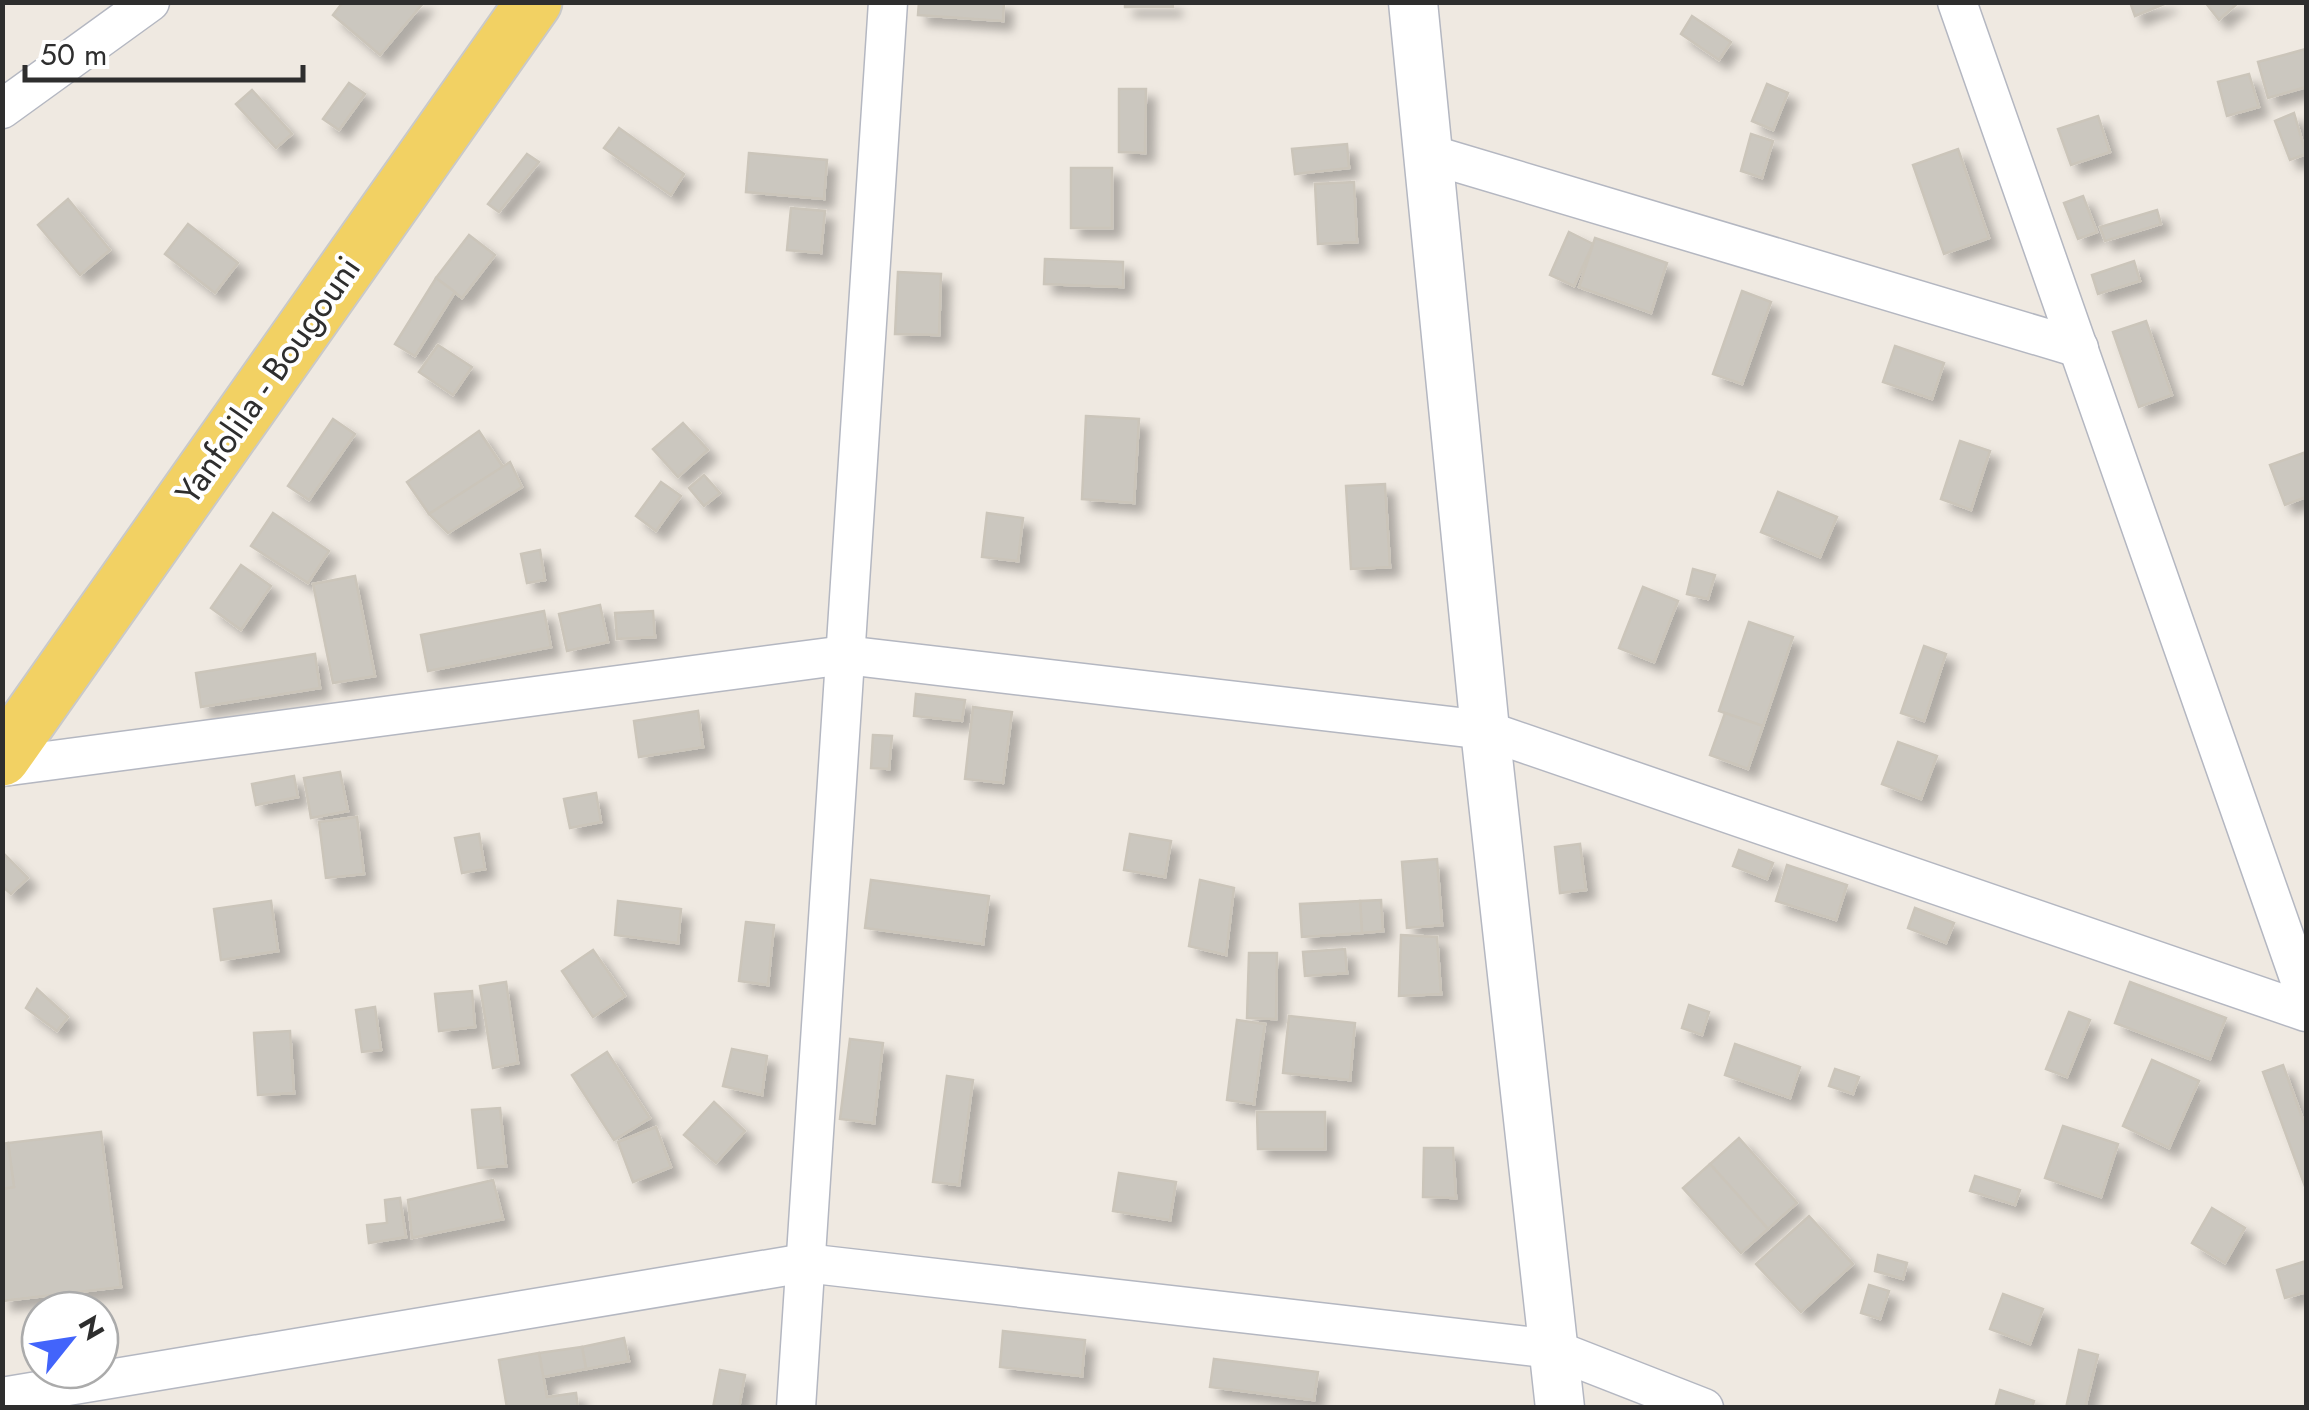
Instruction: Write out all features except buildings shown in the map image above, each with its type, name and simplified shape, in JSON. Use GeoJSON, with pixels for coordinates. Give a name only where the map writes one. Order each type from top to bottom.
{"type":"FeatureCollection","features":[{"type":"Feature","properties":{"kind":"main road","name":"Yanfolila - Bougouni"},"geometry":{"type":"LineString","coordinates":[[2,758],[534,2]]}},
{"type":"Feature","properties":{"kind":"street"},"geometry":{"type":"LineString","coordinates":[[2,109],[150,2]]}},
{"type":"Feature","properties":{"kind":"street"},"geometry":{"type":"LineString","coordinates":[[796,1408],[888,2]]}},
{"type":"Feature","properties":{"kind":"street"},"geometry":{"type":"LineString","coordinates":[[1414,2],[1486,730],[1560,1408]]}},
{"type":"Feature","properties":{"kind":"street"},"geometry":{"type":"LineString","coordinates":[[1957,2],[2306,998]]}},
{"type":"Feature","properties":{"kind":"street"},"geometry":{"type":"LineString","coordinates":[[1428,154],[2079,348]]}},
{"type":"Feature","properties":{"kind":"street"},"geometry":{"type":"LineString","coordinates":[[2,767],[845,655],[1486,730],[2306,1012]]}},
{"type":"Feature","properties":{"kind":"street"},"geometry":{"type":"LineString","coordinates":[[2,1397],[805,1263],[1553,1349],[1704,1408]]}}]}
